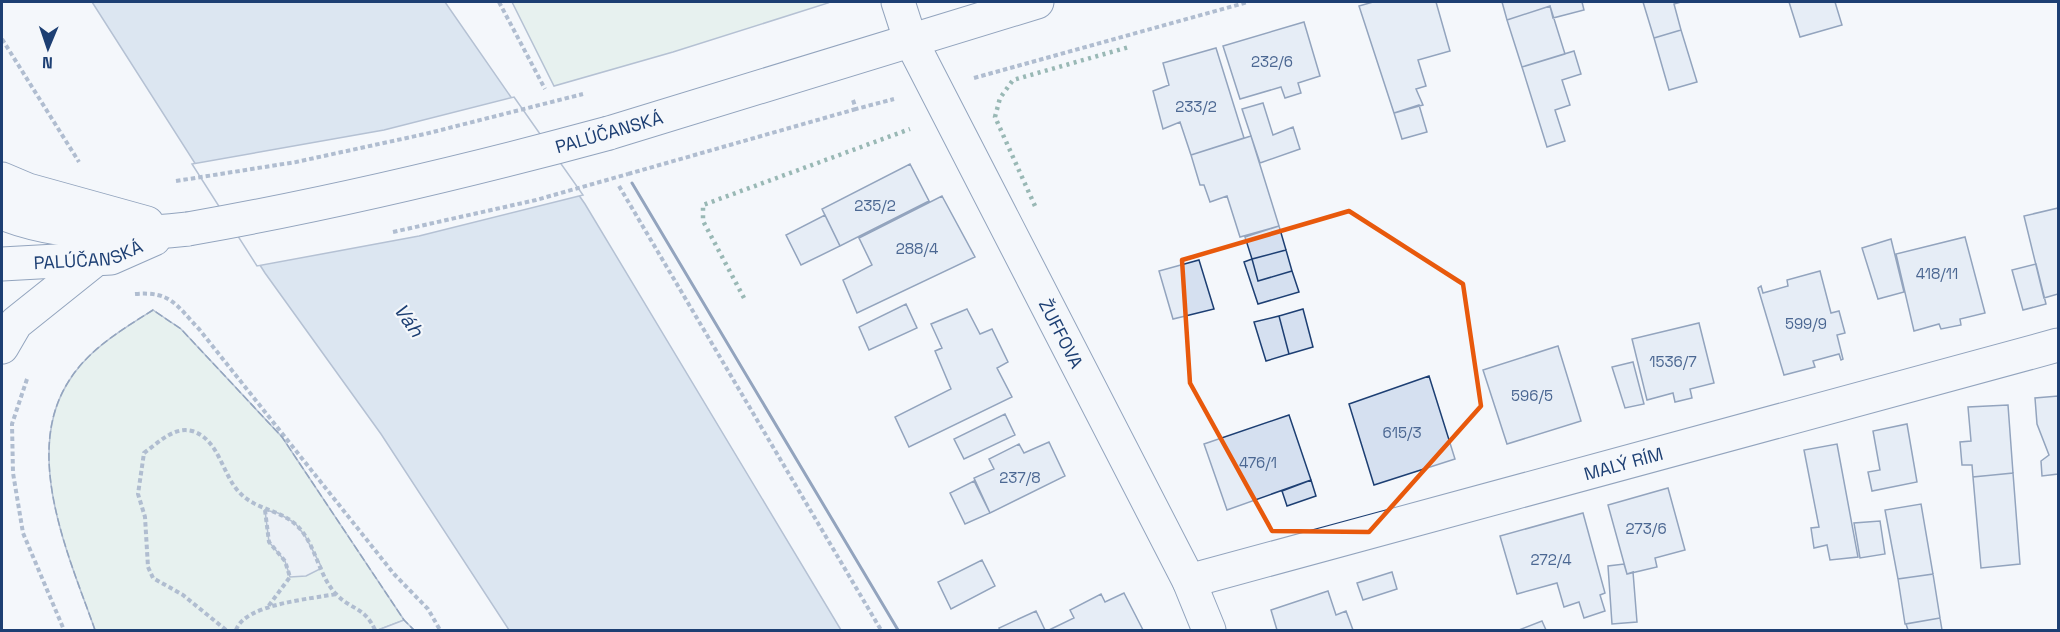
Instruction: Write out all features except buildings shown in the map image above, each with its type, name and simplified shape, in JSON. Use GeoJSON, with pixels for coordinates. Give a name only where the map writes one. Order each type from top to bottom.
{"type":"FeatureCollection","features":[{"type":"Feature","properties":{"kind":"street","name":"ŽUFFOVA"},"geometry":{"type":"LineString","coordinates":[[898,2],[910,39],[1189,581],[1209,630]]}},
{"type":"Feature","properties":{"kind":"street","name":"PALÚČANSKÁ"},"geometry":{"type":"LineString","coordinates":[[2,213],[56,228],[105,234],[180,230],[318,206],[477,169],[609,133],[1037,2]]}},
{"type":"Feature","properties":{"kind":"street"},"geometry":{"type":"LineString","coordinates":[[2,179],[28,190],[180,230]]}},
{"type":"Feature","properties":{"kind":"street","name":"PALÚČANSKÁ"},"geometry":{"type":"LineString","coordinates":[[2,264],[111,258],[180,230]]}},
{"type":"Feature","properties":{"kind":"street"},"geometry":{"type":"LineString","coordinates":[[2,347],[16,323],[96,259]]}},
{"type":"Feature","properties":{"kind":"street","name":"MALÝ RÍM"},"geometry":{"type":"LineString","coordinates":[[1189,581],[2058,345]]}},
{"type":"Feature","properties":{"kind":"path"},"geometry":{"type":"LineString","coordinates":[[499,2],[545,89]]}},
{"type":"Feature","properties":{"kind":"path"},"geometry":{"type":"LineString","coordinates":[[628,174],[1248,2]]}},
{"type":"Feature","properties":{"kind":"path"},"geometry":{"type":"LineString","coordinates":[[2,39],[79,159],[80,168]]}},
{"type":"Feature","properties":{"kind":"path"},"geometry":{"type":"LineString","coordinates":[[840,63],[856,109]]}},
{"type":"Feature","properties":{"kind":"path"},"geometry":{"type":"LineString","coordinates":[[176,181],[296,162],[425,134],[590,93]]}},
{"type":"Feature","properties":{"kind":"path"},"geometry":{"type":"LineString","coordinates":[[619,186],[881,630]]}},
{"type":"Feature","properties":{"kind":"path"},"geometry":{"type":"LineString","coordinates":[[132,295],[155,292],[171,301],[199,329],[394,574],[428,609],[440,630]]}},
{"type":"Feature","properties":{"kind":"path"},"geometry":{"type":"LineString","coordinates":[[28,377],[12,424],[13,473],[23,533],[64,630]]}},
{"type":"Feature","properties":{"kind":"path"},"geometry":{"type":"LineString","coordinates":[[226,630],[183,596],[153,578],[148,567],[145,517],[138,494],[144,453],[176,431],[192,431],[209,441],[239,493],[265,510],[278,513],[295,523],[315,552],[336,594],[369,616],[375,630]]}},
{"type":"Feature","properties":{"kind":"path"},"geometry":{"type":"LineString","coordinates":[[265,510],[269,542],[285,561],[290,577],[267,608]]}},
{"type":"Feature","properties":{"kind":"path"},"geometry":{"type":"LineString","coordinates":[[236,630],[238,624],[250,615],[267,608],[336,594]]}},
{"type":"Feature","properties":{"kind":"highlighted area"},"geometry":{"type":"Polygon","coordinates":[[[1349,211],[1463,284],[1481,406],[1369,532],[1272,531],[1190,383],[1182,260],[1349,211]]]}},
{"type":"Feature","properties":{"kind":"shaded area"},"geometry":{"type":"Polygon","coordinates":[[[512,2],[828,3],[673,52],[554,86],[512,2]]]}},
{"type":"Feature","properties":{"kind":"shaded area"},"geometry":{"type":"Polygon","coordinates":[[[153,310],[181,329],[282,437],[404,620],[378,630],[95,630],[74,572],[55,508],[50,475],[49,443],[55,413],[67,384],[75,372],[105,342],[153,310]]]}},
{"type":"Feature","properties":{"kind":"shaded area"},"geometry":{"type":"Polygon","coordinates":[[[265,510],[278,513],[295,523],[305,536],[322,568],[306,576],[290,577],[285,561],[269,542],[265,510]]]}},
{"type":"Feature","properties":{"kind":"shaded area"},"geometry":{"type":"Polygon","coordinates":[[[404,620],[414,630],[378,630],[404,620]]]}},
{"type":"Feature","properties":{"kind":"water","name":"Váh"},"geometry":{"type":"Polygon","coordinates":[[[92,2],[445,2],[585,204],[841,630],[509,630],[381,434],[265,273],[92,2]]]}},
{"type":"Feature","properties":{"kind":"pier"},"geometry":{"type":"Polygon","coordinates":[[[514,97],[583,195],[419,236],[257,266],[192,164],[384,130],[514,97]]]}},
{"type":"Feature","properties":{"kind":"hedge"},"geometry":{"type":"LineString","coordinates":[[1035,206],[995,117],[1000,98],[1013,80],[1129,47]]}},
{"type":"Feature","properties":{"kind":"hedge"},"geometry":{"type":"LineString","coordinates":[[744,298],[703,221],[703,205],[910,129]]}},
{"type":"Feature","properties":{"kind":"fence"},"geometry":{"type":"LineString","coordinates":[[95,630],[74,572],[55,507],[50,475],[49,443],[55,412],[75,372],[105,342],[153,310],[181,329],[282,437],[404,620],[414,630]]}},
{"type":"Feature","properties":{"kind":"wall"},"geometry":{"type":"LineString","coordinates":[[632,183],[898,630]]}}]}
